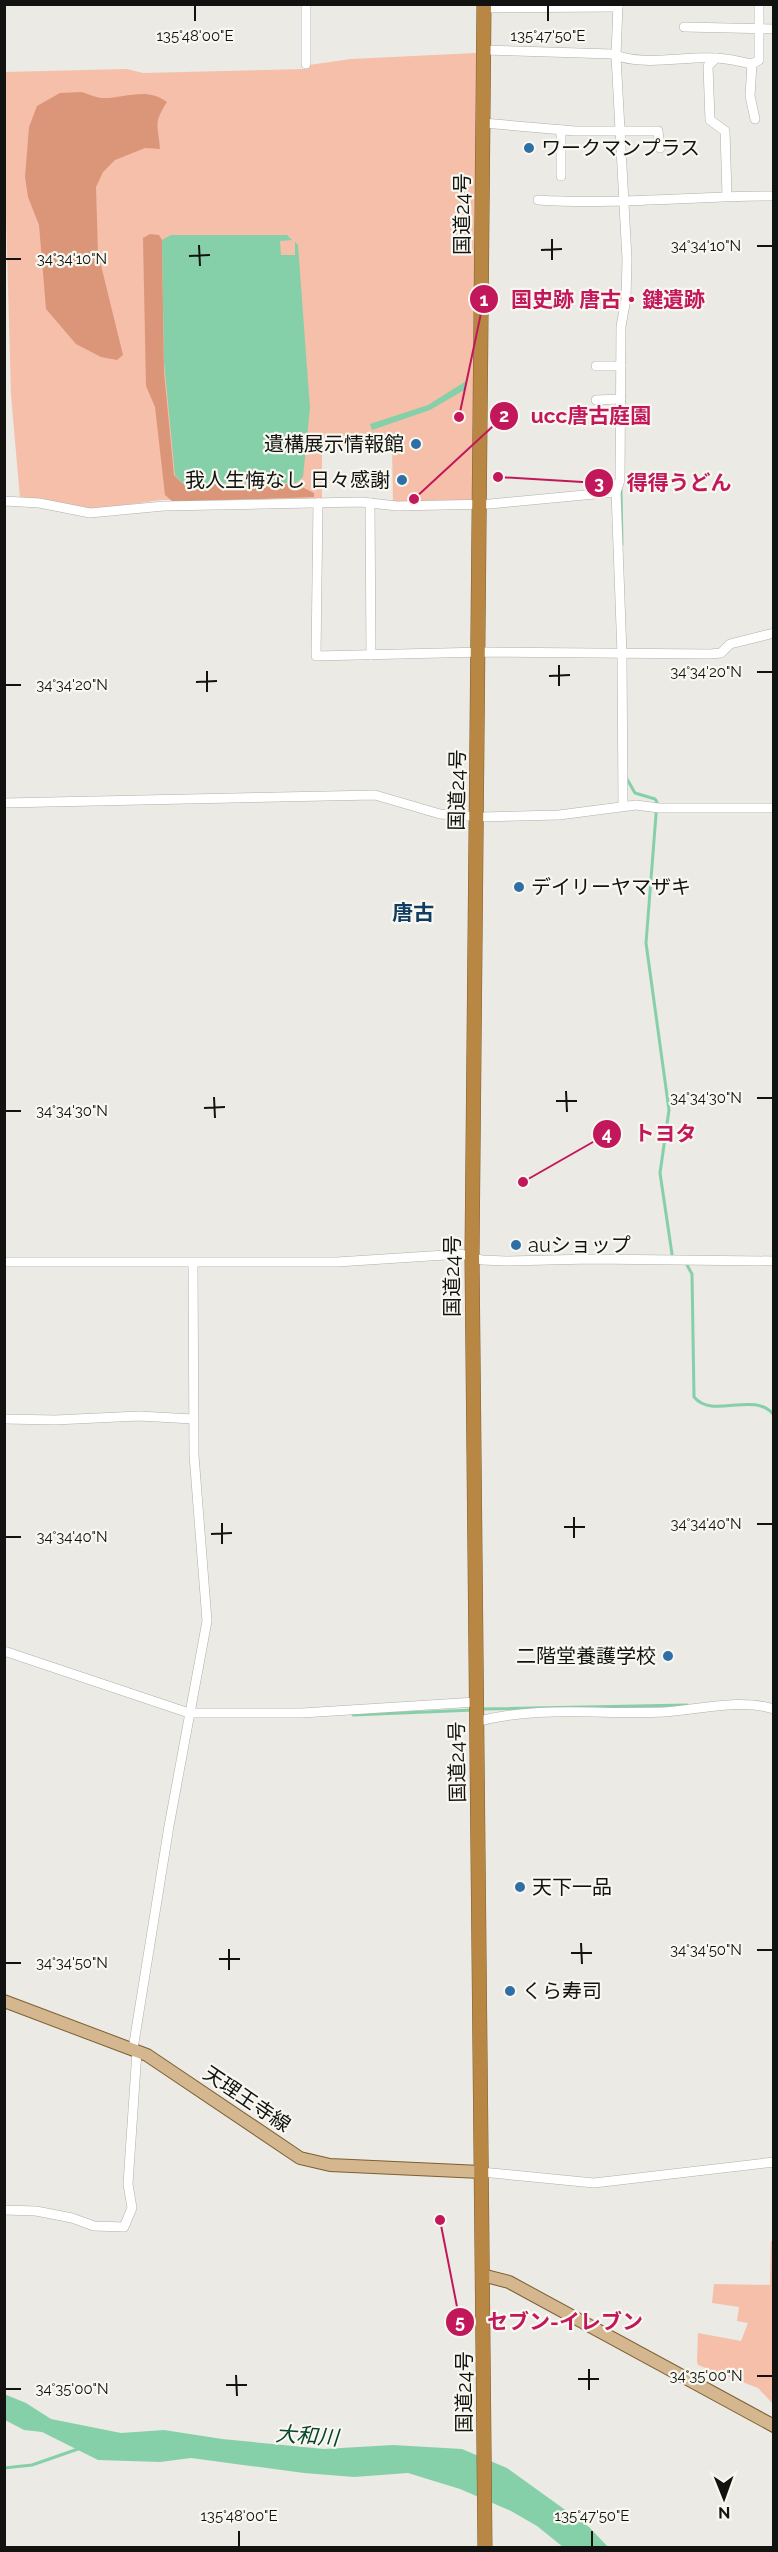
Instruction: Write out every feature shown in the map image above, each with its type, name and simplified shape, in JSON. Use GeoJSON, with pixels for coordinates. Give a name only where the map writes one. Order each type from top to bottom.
{"type":"FeatureCollection","features":[{"type":"Feature","properties":{"kind":"highway","name":"国道24号"},"geometry":{"type":"LineString","coordinates":[[484,6],[472,1256],[485,2545]]}},
{"type":"Feature","properties":{"kind":"main road","name":"天理王寺線"},"geometry":{"type":"LineString","coordinates":[[4,2001],[135,2050],[300,2158],[330,2165],[481,2172]]}},
{"type":"Feature","properties":{"kind":"main road"},"geometry":{"type":"LineString","coordinates":[[482,2275],[509,2282],[774,2426]]}},
{"type":"Feature","properties":{"kind":"street"},"geometry":{"type":"LineString","coordinates":[[306,4],[306,64]]}},
{"type":"Feature","properties":{"kind":"street"},"geometry":{"type":"LineString","coordinates":[[484,50],[654,60],[716,58],[752,64],[759,60],[759,4]]}},
{"type":"Feature","properties":{"kind":"street"},"geometry":{"type":"LineString","coordinates":[[484,6],[618,6],[616,56],[626,203],[626,299],[622,315],[620,480],[616,492],[625,654],[623,806]]}},
{"type":"Feature","properties":{"kind":"street"},"geometry":{"type":"LineString","coordinates":[[684,27],[774,29]]}},
{"type":"Feature","properties":{"kind":"street"},"geometry":{"type":"LineString","coordinates":[[716,58],[708,66],[710,120],[725,131],[727,196]]}},
{"type":"Feature","properties":{"kind":"street"},"geometry":{"type":"LineString","coordinates":[[752,64],[750,96],[755,119]]}},
{"type":"Feature","properties":{"kind":"street"},"geometry":{"type":"LineString","coordinates":[[483,123],[561,130],[658,131],[660,148]]}},
{"type":"Feature","properties":{"kind":"street"},"geometry":{"type":"LineString","coordinates":[[561,130],[561,176]]}},
{"type":"Feature","properties":{"kind":"street"},"geometry":{"type":"LineString","coordinates":[[538,200],[626,203],[727,196],[774,196]]}},
{"type":"Feature","properties":{"kind":"street"},"geometry":{"type":"LineString","coordinates":[[597,366],[621,366]]}},
{"type":"Feature","properties":{"kind":"street"},"geometry":{"type":"LineString","coordinates":[[596,400],[621,399]]}},
{"type":"Feature","properties":{"kind":"street"},"geometry":{"type":"LineString","coordinates":[[4,501],[39,503],[90,513],[143,507],[318,503],[370,503],[397,506],[480,504],[616,492]]}},
{"type":"Feature","properties":{"kind":"street"},"geometry":{"type":"LineString","coordinates":[[318,503],[316,656],[477,653],[721,653],[730,644],[774,633]]}},
{"type":"Feature","properties":{"kind":"street"},"geometry":{"type":"LineString","coordinates":[[370,503],[371,655]]}},
{"type":"Feature","properties":{"kind":"street"},"geometry":{"type":"LineString","coordinates":[[4,803],[375,795],[440,814],[476,816],[559,815],[623,806],[774,808]]}},
{"type":"Feature","properties":{"kind":"street"},"geometry":{"type":"LineString","coordinates":[[4,1262],[337,1262],[461,1254],[482,1260],[506,1261],[591,1259],[774,1261]]}},
{"type":"Feature","properties":{"kind":"street"},"geometry":{"type":"LineString","coordinates":[[4,2210],[36,2211],[72,2218],[94,2226],[124,2227],[132,2208],[128,2184],[135,2050],[189,1713],[208,1611],[194,1474],[193,1263]]}},
{"type":"Feature","properties":{"kind":"street"},"geometry":{"type":"LineString","coordinates":[[4,1419],[55,1420],[139,1416],[193,1419]]}},
{"type":"Feature","properties":{"kind":"street"},"geometry":{"type":"LineString","coordinates":[[4,1651],[189,1713],[302,1713],[476,1701]]}},
{"type":"Feature","properties":{"kind":"street"},"geometry":{"type":"LineString","coordinates":[[476,1722],[511,1714],[652,1712],[747,1705],[774,1709]]}},
{"type":"Feature","properties":{"kind":"street"},"geometry":{"type":"LineString","coordinates":[[481,2172],[594,2183],[774,2162]]}},
{"type":"Feature","properties":{"kind":"shaded area"},"geometry":{"type":"Polygon","coordinates":[[[476,53],[472,500],[393,503],[392,445],[329,446],[322,454],[322,498],[160,500],[90,510],[20,498],[11,395],[4,72],[127,69],[143,73],[304,69],[309,65],[351,59],[476,53]]]}},
{"type":"Feature","properties":{"kind":"shaded area"},"geometry":{"type":"Polygon","coordinates":[[[82,92],[101,98],[143,94],[159,97],[167,102],[158,120],[160,149],[145,148],[115,160],[103,172],[96,187],[98,253],[123,355],[117,360],[101,357],[76,344],[46,309],[39,225],[28,197],[25,177],[29,127],[37,106],[60,93],[82,92]]]}},
{"type":"Feature","properties":{"kind":"shaded area"},"geometry":{"type":"Polygon","coordinates":[[[150,234],[159,235],[162,240],[164,372],[174,475],[183,484],[296,484],[314,493],[314,497],[173,502],[165,495],[155,407],[146,386],[143,238],[150,234]]]}},
{"type":"Feature","properties":{"kind":"shaded area"},"geometry":{"type":"Polygon","coordinates":[[[171,235],[287,235],[292,240],[280,241],[281,255],[295,255],[295,242],[298,245],[310,408],[303,477],[296,483],[183,484],[175,475],[164,362],[162,240],[171,235]]]}},
{"type":"Feature","properties":{"kind":"shaded area"},"geometry":{"type":"Polygon","coordinates":[[[466,381],[466,389],[430,410],[372,430],[370,424],[428,405],[466,381]]]}},
{"type":"Feature","properties":{"kind":"shaded area"},"geometry":{"type":"Polygon","coordinates":[[[771,2241],[774,2241],[773,2404],[758,2388],[698,2365],[697,2361],[698,2333],[741,2341],[748,2323],[737,2321],[739,2307],[712,2303],[714,2284],[770,2285],[771,2241]]]}},
{"type":"Feature","properties":{"kind":"shaded area"},"geometry":{"type":"Polygon","coordinates":[[[4,2394],[26,2403],[51,2419],[121,2433],[164,2430],[222,2439],[324,2449],[393,2445],[462,2449],[507,2468],[589,2527],[608,2547],[563,2547],[537,2526],[511,2511],[460,2489],[408,2473],[354,2477],[304,2473],[191,2458],[160,2462],[98,2460],[42,2432],[24,2430],[5,2420],[4,2394]]]}},
{"type":"Feature","properties":{"kind":"waterway"},"geometry":{"type":"LineString","coordinates":[[621,490],[622,545]]}},
{"type":"Feature","properties":{"kind":"waterway"},"geometry":{"type":"LineString","coordinates":[[627,779],[635,793],[655,799],[657,802],[646,943],[669,1110],[660,1173],[672,1254]]}},
{"type":"Feature","properties":{"kind":"waterway"},"geometry":{"type":"LineString","coordinates":[[687,1265],[692,1274],[694,1397],[712,1406],[756,1405],[766,1408],[774,1415]]}},
{"type":"Feature","properties":{"kind":"waterway"},"geometry":{"type":"LineString","coordinates":[[481,1709],[687,1705]]}},
{"type":"Feature","properties":{"kind":"waterway"},"geometry":{"type":"LineString","coordinates":[[353,1715],[474,1710]]}},
{"type":"Feature","properties":{"kind":"waterway"},"geometry":{"type":"LineString","coordinates":[[4,2468],[32,2465],[78,2449]]}},
{"type":"Feature","properties":{"kind":"place","name":"ワークマンプラス"},"geometry":{"type":"Point","coordinates":[529,148]}},
{"type":"Feature","properties":{"kind":"place","name":"国史跡 唐古・鍵遺跡"},"geometry":{"type":"Point","coordinates":[459,417]}},
{"type":"Feature","properties":{"kind":"place","name":"遺構展示情報館"},"geometry":{"type":"Point","coordinates":[416,444]}},
{"type":"Feature","properties":{"kind":"place","name":"得得うどん"},"geometry":{"type":"Point","coordinates":[498,477]}},
{"type":"Feature","properties":{"kind":"place","name":"我人生悔なし 日々感謝"},"geometry":{"type":"Point","coordinates":[402,480]}},
{"type":"Feature","properties":{"kind":"place","name":"ucc唐古庭園"},"geometry":{"type":"Point","coordinates":[414,499]}},
{"type":"Feature","properties":{"kind":"place","name":"デイリーヤマザキ"},"geometry":{"type":"Point","coordinates":[519,887]}},
{"type":"Feature","properties":{"kind":"place","name":"トヨタ"},"geometry":{"type":"Point","coordinates":[523,1182]}},
{"type":"Feature","properties":{"kind":"place","name":"auショップ"},"geometry":{"type":"Point","coordinates":[516,1245]}},
{"type":"Feature","properties":{"kind":"place","name":"二階堂養護学校"},"geometry":{"type":"Point","coordinates":[668,1656]}},
{"type":"Feature","properties":{"kind":"place","name":"天下一品"},"geometry":{"type":"Point","coordinates":[520,1887]}},
{"type":"Feature","properties":{"kind":"place","name":"くら寿司"},"geometry":{"type":"Point","coordinates":[510,1991]}},
{"type":"Feature","properties":{"kind":"place","name":"セブン-イレブン"},"geometry":{"type":"Point","coordinates":[440,2220]}},
{"type":"Feature","properties":{"kind":"district","name":"唐古"},"geometry":{"type":"Point","coordinates":[413,913]}},
{"type":"Feature","properties":{"kind":"water label","name":"大和川"},"geometry":{"type":"Point","coordinates":[307,2436]}}]}
